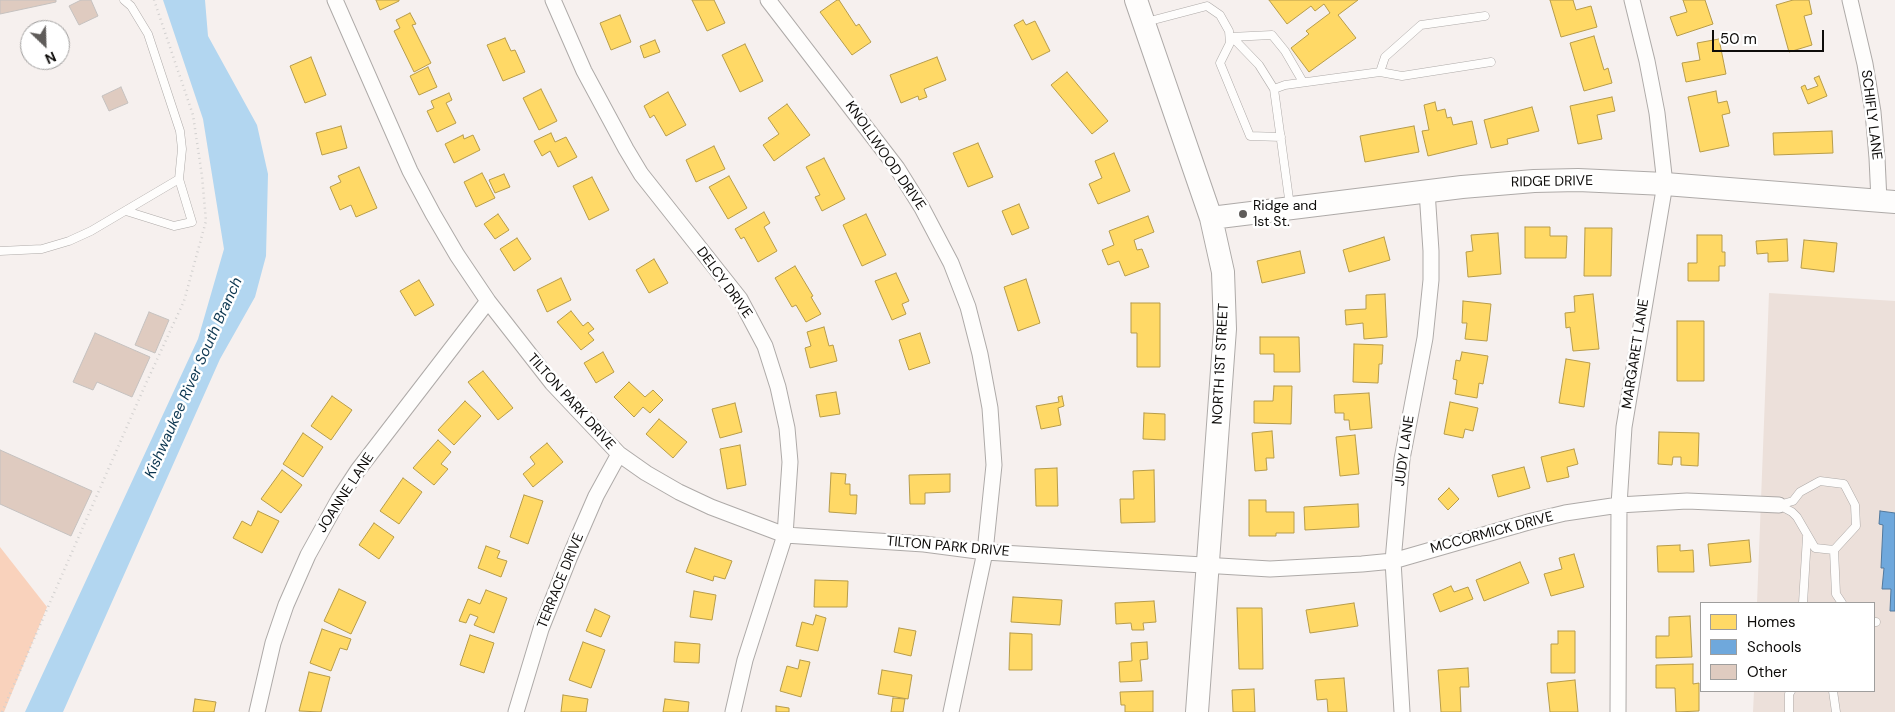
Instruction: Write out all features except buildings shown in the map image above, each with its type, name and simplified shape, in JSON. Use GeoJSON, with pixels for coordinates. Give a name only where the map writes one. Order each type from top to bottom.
{"type":"FeatureCollection","features":[{"type":"Feature","properties":{"kind":"street","name":"TILTON PARK DRIVE"},"geometry":{"type":"LineString","coordinates":[[335,0],[410,171],[457,255],[488,301],[552,383],[619,454],[646,474],[726,514],[785,534],[924,544],[985,552],[1207,565]]}},
{"type":"Feature","properties":{"kind":"street","name":"DELCY DRIVE"},"geometry":{"type":"LineString","coordinates":[[553,0],[584,71],[631,158],[641,174],[740,298],[765,346],[778,387],[787,428],[790,462],[785,534],[745,660],[733,712]]}},
{"type":"Feature","properties":{"kind":"street","name":"KNOLLWOOD DRIVE"},"geometry":{"type":"LineString","coordinates":[[768,0],[907,182],[938,236],[954,272],[968,308],[980,354],[990,408],[994,464],[985,552],[951,712]]}},
{"type":"Feature","properties":{"kind":"street","name":"NORTH 1ST STREET"},"geometry":{"type":"LineString","coordinates":[[1136,0],[1211,218],[1223,272],[1225,321],[1197,712]]}},
{"type":"Feature","properties":{"kind":"street","name":"MARGARET LANE"},"geometry":{"type":"LineString","coordinates":[[1618,712],[1619,505],[1624,427],[1665,184],[1655,104],[1632,0]]}},
{"type":"Feature","properties":{"kind":"street","name":"SCHIFLY LANE"},"geometry":{"type":"LineString","coordinates":[[1850,0],[1865,64],[1878,158],[1887,201]]}},
{"type":"Feature","properties":{"kind":"street","name":"RIDGE DRIVE"},"geometry":{"type":"LineString","coordinates":[[1211,218],[1462,186],[1534,181],[1578,180],[1665,184],[1887,201]]}},
{"type":"Feature","properties":{"kind":"street","name":"JUDY LANE"},"geometry":{"type":"LineString","coordinates":[[1402,712],[1393,560],[1402,459],[1425,338],[1431,280],[1427,191]]}},
{"type":"Feature","properties":{"kind":"street","name":"JOANNE LANE"},"geometry":{"type":"LineString","coordinates":[[257,712],[273,643],[286,605],[308,555],[338,499],[358,470],[488,301]]}},
{"type":"Feature","properties":{"kind":"street","name":"TERRACE DRIVE"},"geometry":{"type":"LineString","coordinates":[[516,712],[541,629],[570,556],[596,496],[619,454]]}},
{"type":"Feature","properties":{"kind":"street","name":"MCCORMICK DRIVE"},"geometry":{"type":"LineString","coordinates":[[1207,565],[1270,569],[1362,564],[1393,560],[1532,521],[1565,513],[1619,505],[1688,501],[1779,506]]}},
{"type":"Feature","properties":{"kind":"lane"},"geometry":{"type":"LineString","coordinates":[[124,0],[131,6],[148,34],[180,131],[182,149],[179,178],[192,222],[174,226],[126,210]]}},
{"type":"Feature","properties":{"kind":"lane"},"geometry":{"type":"LineString","coordinates":[[1144,22],[1207,6],[1220,15],[1231,37],[1259,65],[1274,90],[1291,208]]}},
{"type":"Feature","properties":{"kind":"lane"},"geometry":{"type":"LineString","coordinates":[[1380,72],[1386,57],[1421,25],[1485,16]]}},
{"type":"Feature","properties":{"kind":"lane"},"geometry":{"type":"LineString","coordinates":[[1231,37],[1272,35],[1285,51],[1303,82]]}},
{"type":"Feature","properties":{"kind":"lane"},"geometry":{"type":"LineString","coordinates":[[1231,37],[1220,63],[1250,136],[1281,137]]}},
{"type":"Feature","properties":{"kind":"lane"},"geometry":{"type":"LineString","coordinates":[[1274,90],[1285,85],[1380,72],[1402,76],[1491,62]]}},
{"type":"Feature","properties":{"kind":"lane"},"geometry":{"type":"LineString","coordinates":[[0,251],[42,249],[69,241],[179,178]]}},
{"type":"Feature","properties":{"kind":"lane"},"geometry":{"type":"LineString","coordinates":[[1779,506],[1792,501],[1800,492],[1820,481],[1844,484],[1855,505],[1856,526],[1834,550],[1835,602]]}},
{"type":"Feature","properties":{"kind":"lane"},"geometry":{"type":"LineString","coordinates":[[1779,506],[1792,512],[1797,517],[1815,548],[1834,550]]}},
{"type":"Feature","properties":{"kind":"lane"},"geometry":{"type":"LineString","coordinates":[[1803,602],[1807,537]]}},
{"type":"Feature","properties":{"kind":"lane"},"geometry":{"type":"LineString","coordinates":[[1836,594],[1841,602]]}},
{"type":"Feature","properties":{"kind":"lane"},"geometry":{"type":"LineString","coordinates":[[1789,712],[1790,692]]}},
{"type":"Feature","properties":{"kind":"lane"},"geometry":{"type":"LineString","coordinates":[[1833,692],[1836,712]]}},
{"type":"Feature","properties":{"kind":"path"},"geometry":{"type":"LineString","coordinates":[[2,712],[184,301],[206,221],[202,176],[193,115],[154,0]]}},
{"type":"Feature","properties":{"kind":"shaded area"},"geometry":{"type":"Polygon","coordinates":[[[1769,293],[1895,301],[1895,712],[1753,712],[1754,692],[1875,692],[1875,602],[1757,602],[1769,293]]]}},
{"type":"Feature","properties":{"kind":"shaded area"},"geometry":{"type":"Polygon","coordinates":[[[0,547],[47,607],[4,712],[0,712],[0,547]]]}},
{"type":"Feature","properties":{"kind":"water","name":"Kishwaukee River South Branch"},"geometry":{"type":"Polygon","coordinates":[[[163,0],[205,0],[208,36],[257,125],[268,174],[266,256],[255,297],[220,359],[63,712],[25,712],[198,339],[224,249],[203,119],[163,0]]]}},
{"type":"Feature","properties":{"kind":"place","name":"Ridge and 1st St."},"geometry":{"type":"Point","coordinates":[1243,214]}}]}
